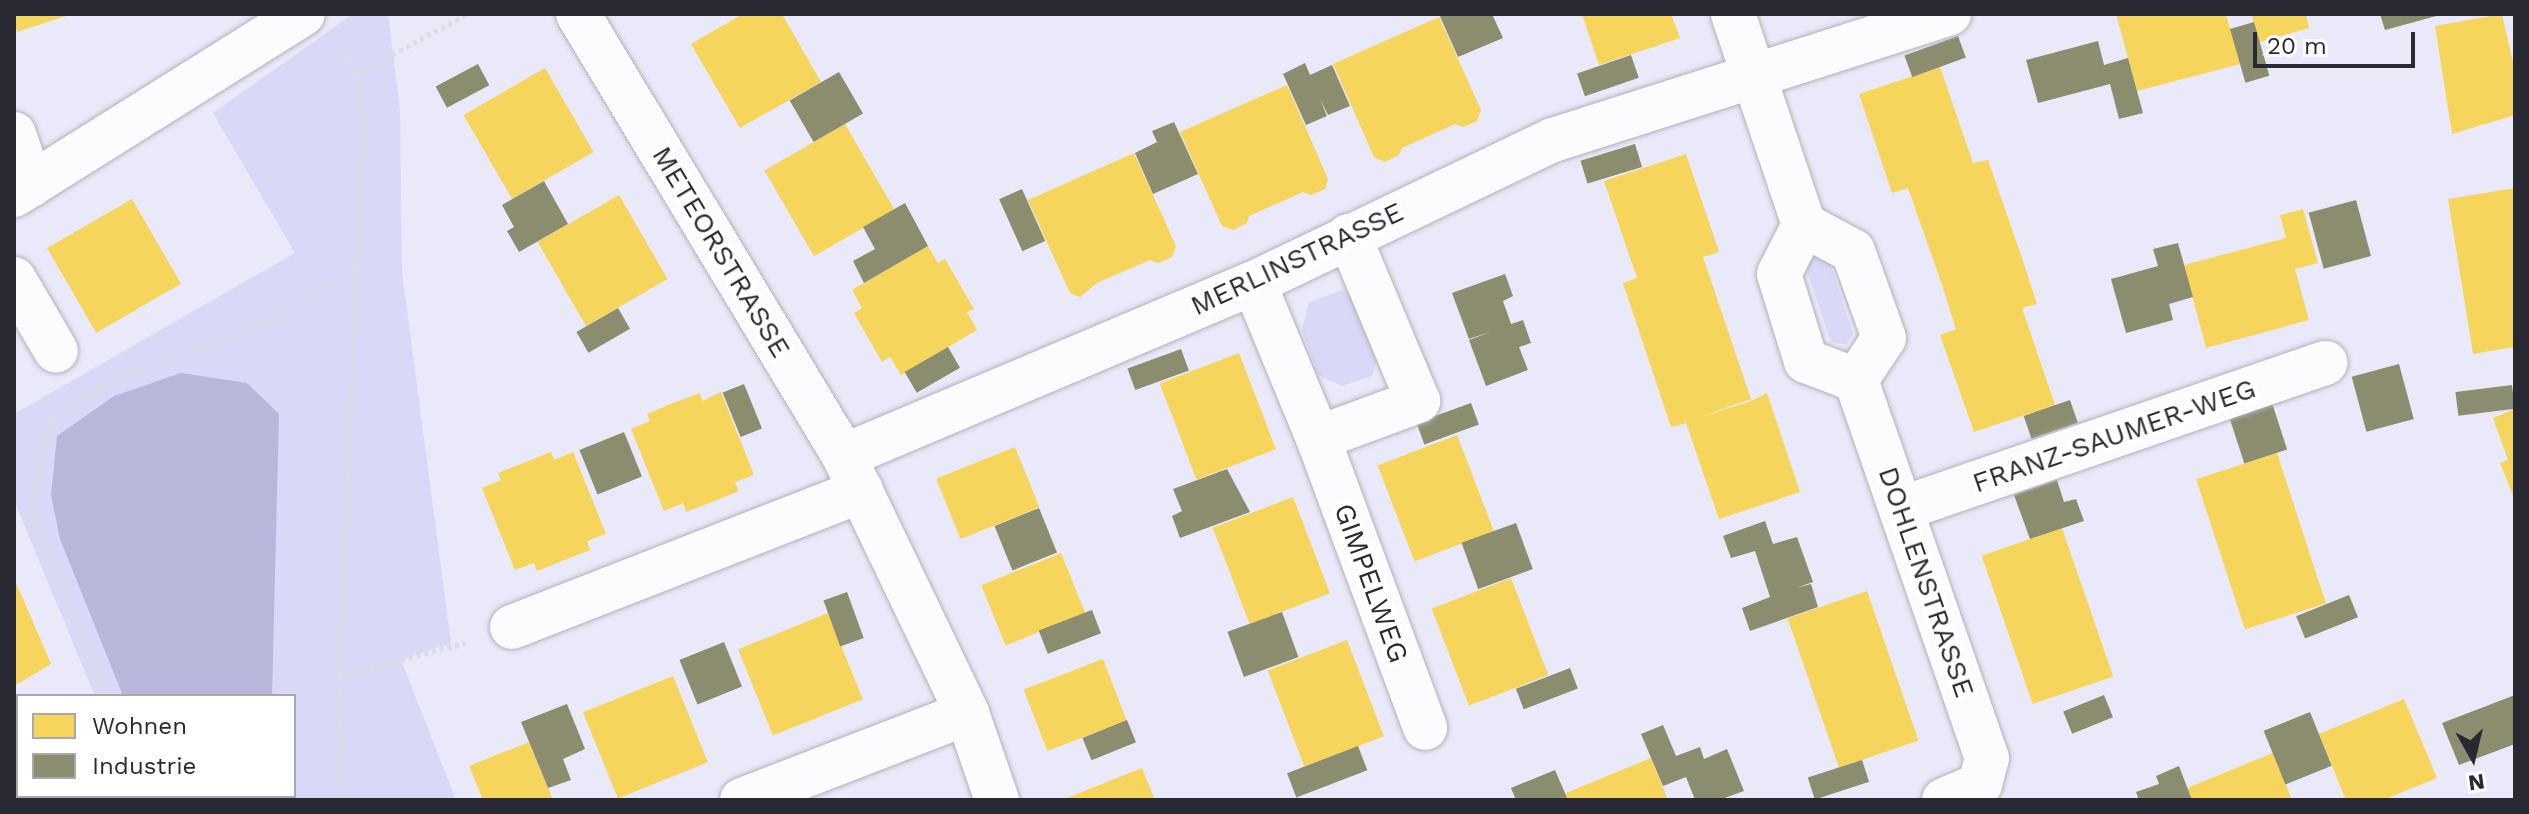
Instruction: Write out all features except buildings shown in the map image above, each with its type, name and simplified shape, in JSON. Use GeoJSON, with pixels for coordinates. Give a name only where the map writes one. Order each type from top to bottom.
{"type":"FeatureCollection","features":[{"type":"Feature","properties":{"kind":"street","name":"METEORSTRASSE"},"geometry":{"type":"LineString","coordinates":[[578,14],[852,473],[967,713],[997,800]]}},
{"type":"Feature","properties":{"kind":"street"},"geometry":{"type":"LineString","coordinates":[[1733,14],[1804,225],[1853,251],[1884,338],[1856,380],[1806,361],[1779,274],[1804,225]]}},
{"type":"Feature","properties":{"kind":"street","name":"MERLINSTRASSE"},"geometry":{"type":"LineString","coordinates":[[852,473],[1553,140],[1949,14]]}},
{"type":"Feature","properties":{"kind":"street"},"geometry":{"type":"LineString","coordinates":[[14,134],[23,190],[320,26]]}},
{"type":"Feature","properties":{"kind":"street"},"geometry":{"type":"LineString","coordinates":[[1318,438],[1418,401],[1349,236]]}},
{"type":"Feature","properties":{"kind":"street"},"geometry":{"type":"LineString","coordinates":[[14,279],[56,351]]}},
{"type":"Feature","properties":{"kind":"street","name":"GIMPELWEG"},"geometry":{"type":"LineString","coordinates":[[1254,283],[1318,438],[1425,728]]}},
{"type":"Feature","properties":{"kind":"street","name":"FRANZ-SAUMER-WEG"},"geometry":{"type":"LineString","coordinates":[[1901,509],[2326,363]]}},
{"type":"Feature","properties":{"kind":"street","name":"DOHLENSTRASSE"},"geometry":{"type":"LineString","coordinates":[[1856,380],[1987,758],[1970,795]]}},
{"type":"Feature","properties":{"kind":"street"},"geometry":{"type":"LineString","coordinates":[[512,627],[852,473]]}},
{"type":"Feature","properties":{"kind":"street"},"geometry":{"type":"LineString","coordinates":[[742,800],[967,713]]}},
{"type":"Feature","properties":{"kind":"path"},"geometry":{"type":"LineString","coordinates":[[357,74],[467,14]]}},
{"type":"Feature","properties":{"kind":"path"},"geometry":{"type":"LineString","coordinates":[[320,26],[357,74],[363,117],[339,676],[343,800]]}},
{"type":"Feature","properties":{"kind":"path"},"geometry":{"type":"LineString","coordinates":[[104,694],[31,513],[48,425],[63,409],[136,369],[279,317],[356,265]]}},
{"type":"Feature","properties":{"kind":"path"},"geometry":{"type":"LineString","coordinates":[[339,676],[422,658],[512,627]]}},
{"type":"Feature","properties":{"kind":"shaded area"},"geometry":{"type":"Polygon","coordinates":[[[353,14],[388,14],[400,110],[402,272],[451,643],[401,660],[456,800],[138,800],[296,798],[296,694],[94,694],[14,500],[14,414],[295,253],[213,113],[353,14]]]}},
{"type":"Feature","properties":{"kind":"shaded area"},"geometry":{"type":"Polygon","coordinates":[[[1814,254],[1828,257],[1853,334],[1846,345],[1831,342],[1805,265],[1814,254]]]}},
{"type":"Feature","properties":{"kind":"shaded area"},"geometry":{"type":"Polygon","coordinates":[[[1343,290],[1365,306],[1381,348],[1372,376],[1342,386],[1318,375],[1302,330],[1309,302],[1343,290]]]}},
{"type":"Feature","properties":{"kind":"shaded area"},"geometry":{"type":"Polygon","coordinates":[[[181,373],[247,383],[279,414],[272,694],[122,694],[60,539],[51,495],[57,436],[114,396],[181,373]]]}}]}
